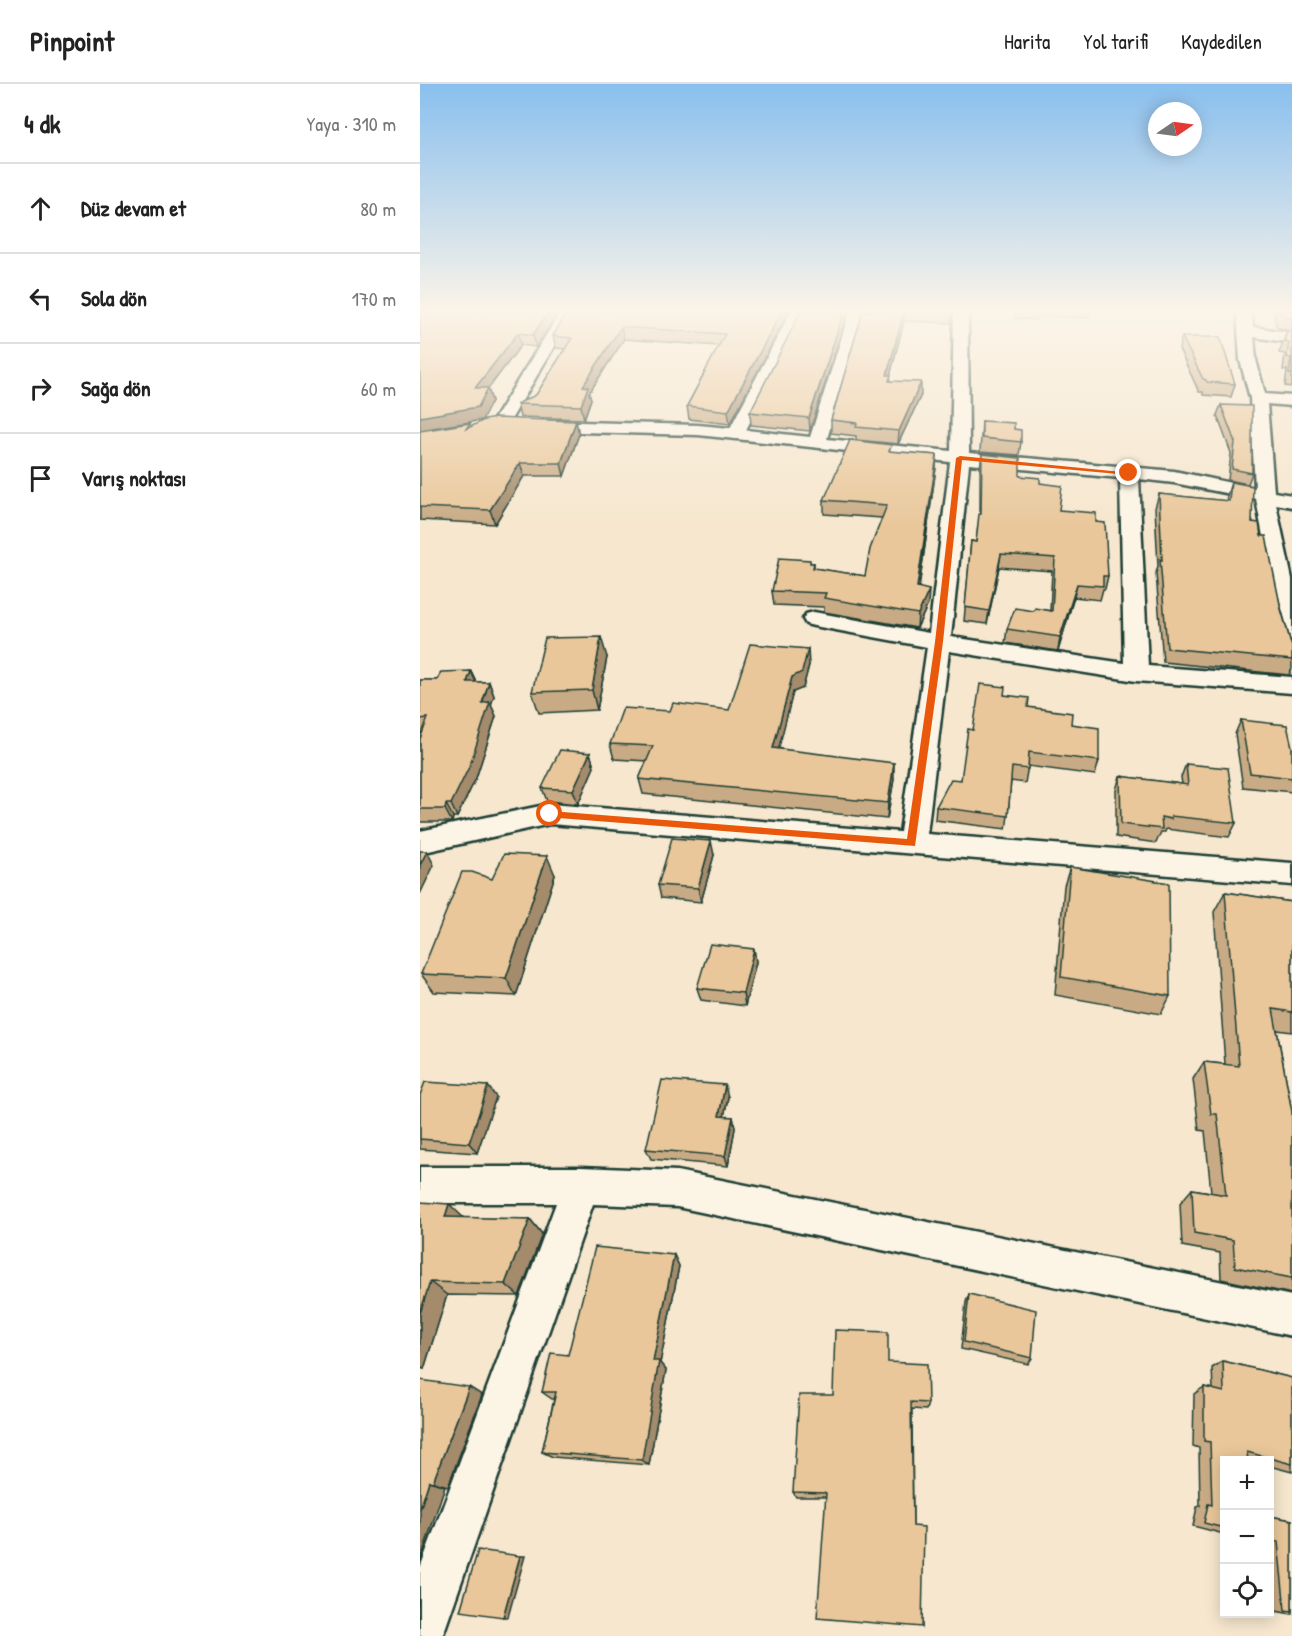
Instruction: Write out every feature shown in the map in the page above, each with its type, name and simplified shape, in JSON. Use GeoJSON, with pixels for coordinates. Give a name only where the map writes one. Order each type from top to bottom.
{"type":"FeatureCollection","features":[{"type":"Feature","properties":{"kind":"street"},"geometry":{"type":"LineString","coordinates":[[500,424],[524,383]]}},
{"type":"Feature","properties":{"kind":"street"},"geometry":{"type":"LineString","coordinates":[[735,435],[761,383]]}},
{"type":"Feature","properties":{"kind":"street"},"geometry":{"type":"LineString","coordinates":[[817,444],[835,383]]}},
{"type":"Feature","properties":{"kind":"street"},"geometry":{"type":"LineString","coordinates":[[912,843],[939,642],[960,458],[961,383]]}},
{"type":"Feature","properties":{"kind":"street"},"geometry":{"type":"LineString","coordinates":[[1254,383],[1258,398],[1264,496],[1292,633]]}},
{"type":"Feature","properties":{"kind":"street"},"geometry":{"type":"LineString","coordinates":[[1258,398],[1292,401]]}},
{"type":"Feature","properties":{"kind":"street"},"geometry":{"type":"LineString","coordinates":[[477,428],[500,424],[698,430],[817,444],[1174,477],[1292,501]]}},
{"type":"Feature","properties":{"kind":"street"},"geometry":{"type":"LineString","coordinates":[[1129,473],[1136,673]]}},
{"type":"Feature","properties":{"kind":"street"},"geometry":{"type":"LineString","coordinates":[[814,619],[939,642],[1136,673],[1292,685]]}},
{"type":"Feature","properties":{"kind":"street"},"geometry":{"type":"LineString","coordinates":[[420,842],[550,814],[1292,874]]}},
{"type":"Feature","properties":{"kind":"street"},"geometry":{"type":"LineString","coordinates":[[420,1185],[581,1185],[677,1189],[1292,1316]]}},
{"type":"Feature","properties":{"kind":"street"},"geometry":{"type":"LineString","coordinates":[[420,1632],[581,1185]]}},
{"type":"Feature","properties":{"kind":"building"},"geometry":{"type":"Polygon","coordinates":[[[420,383],[479,383],[475,388],[488,388],[478,407],[420,417],[420,383]]]}},
{"type":"Feature","properties":{"kind":"building"},"geometry":{"type":"Polygon","coordinates":[[[543,383],[585,383],[583,386],[588,387],[581,406],[517,404],[536,395],[543,383]]]}},
{"type":"Feature","properties":{"kind":"building"},"geometry":{"type":"Polygon","coordinates":[[[699,383],[743,383],[728,411],[687,406],[699,383]]]}},
{"type":"Feature","properties":{"kind":"building"},"geometry":{"type":"Polygon","coordinates":[[[764,383],[820,383],[809,418],[750,412],[764,383]]]}},
{"type":"Feature","properties":{"kind":"building"},"geometry":{"type":"Polygon","coordinates":[[[842,383],[920,383],[899,431],[856,427],[857,423],[831,420],[842,383]]]}},
{"type":"Feature","properties":{"kind":"building"},"geometry":{"type":"Polygon","coordinates":[[[1221,405],[1252,406],[1252,473],[1232,469],[1235,442],[1221,405]]]}},
{"type":"Feature","properties":{"kind":"building"},"geometry":{"type":"Polygon","coordinates":[[[496,418],[576,421],[561,463],[520,463],[490,510],[420,507],[420,431],[470,423],[466,429],[484,420],[496,418]]]}},
{"type":"Feature","properties":{"kind":"building"},"geometry":{"type":"Polygon","coordinates":[[[982,421],[1014,423],[1014,429],[1021,430],[1021,442],[982,438],[982,421]]]}},
{"type":"Feature","properties":{"kind":"building"},"geometry":{"type":"Polygon","coordinates":[[[850,440],[892,445],[889,451],[937,455],[917,587],[929,590],[918,614],[824,598],[826,593],[772,591],[779,558],[810,560],[810,563],[814,563],[813,568],[865,576],[870,549],[887,505],[824,500],[850,440]]]}},
{"type":"Feature","properties":{"kind":"building"},"geometry":{"type":"Polygon","coordinates":[[[982,454],[1020,458],[1020,476],[1040,478],[1040,483],[1062,486],[1059,510],[1096,513],[1096,522],[1105,523],[1108,576],[1103,576],[1103,586],[1077,584],[1060,637],[1007,629],[1015,608],[1052,611],[1055,558],[1001,554],[989,611],[965,607],[971,541],[976,542],[979,514],[981,514],[982,454]]]}},
{"type":"Feature","properties":{"kind":"building"},"geometry":{"type":"Polygon","coordinates":[[[1231,482],[1253,486],[1252,522],[1259,523],[1261,536],[1266,536],[1281,609],[1292,647],[1292,660],[1167,648],[1160,559],[1162,560],[1159,494],[1229,501],[1231,482]]]}},
{"type":"Feature","properties":{"kind":"building"},"geometry":{"type":"Polygon","coordinates":[[[601,637],[592,690],[532,692],[545,638],[601,637]]]}},
{"type":"Feature","properties":{"kind":"building"},"geometry":{"type":"Polygon","coordinates":[[[750,644],[808,649],[802,672],[792,677],[773,748],[894,763],[888,803],[639,779],[653,746],[610,744],[623,708],[670,711],[673,703],[729,710],[750,644]]]}},
{"type":"Feature","properties":{"kind":"building"},"geometry":{"type":"Polygon","coordinates":[[[471,671],[467,682],[489,682],[482,703],[490,702],[470,765],[451,804],[446,804],[445,809],[420,809],[420,739],[428,718],[420,719],[420,680],[437,680],[441,672],[471,671]]]}},
{"type":"Feature","properties":{"kind":"building"},"geometry":{"type":"Polygon","coordinates":[[[980,684],[1005,687],[1004,695],[1029,698],[1028,707],[1072,713],[1071,724],[1099,728],[1099,761],[1029,752],[1028,769],[1012,767],[1008,816],[936,807],[951,779],[961,780],[968,729],[973,730],[980,684]]]}},
{"type":"Feature","properties":{"kind":"building"},"geometry":{"type":"Polygon","coordinates":[[[1241,720],[1287,725],[1292,747],[1292,778],[1250,773],[1241,720]]]}},
{"type":"Feature","properties":{"kind":"building"},"geometry":{"type":"Polygon","coordinates":[[[560,750],[590,753],[573,790],[542,788],[560,750]]]}},
{"type":"Feature","properties":{"kind":"building"},"geometry":{"type":"Polygon","coordinates":[[[1186,764],[1228,768],[1236,823],[1171,816],[1171,819],[1161,817],[1162,829],[1121,824],[1120,776],[1188,785],[1186,764]]]}},
{"type":"Feature","properties":{"kind":"building"},"geometry":{"type":"Polygon","coordinates":[[[672,838],[711,841],[698,888],[658,885],[672,838]]]}},
{"type":"Feature","properties":{"kind":"building"},"geometry":{"type":"Polygon","coordinates":[[[420,851],[427,851],[420,865],[420,851]]]}},
{"type":"Feature","properties":{"kind":"building"},"geometry":{"type":"Polygon","coordinates":[[[504,854],[547,856],[506,978],[421,974],[462,872],[472,872],[492,879],[504,854]]]}},
{"type":"Feature","properties":{"kind":"building"},"geometry":{"type":"Polygon","coordinates":[[[1070,867],[1169,883],[1170,996],[1061,977],[1070,867]]]}},
{"type":"Feature","properties":{"kind":"building"},"geometry":{"type":"Polygon","coordinates":[[[1225,892],[1292,902],[1292,1012],[1273,1009],[1292,1112],[1292,1278],[1235,1267],[1233,1240],[1194,1233],[1192,1189],[1226,1195],[1217,1114],[1211,1114],[1204,1062],[1239,1066],[1225,892]]]}},
{"type":"Feature","properties":{"kind":"building"},"geometry":{"type":"Polygon","coordinates":[[[710,944],[754,949],[743,993],[697,988],[710,944]]]}},
{"type":"Feature","properties":{"kind":"building"},"geometry":{"type":"Polygon","coordinates":[[[662,1080],[725,1085],[719,1116],[733,1117],[725,1156],[646,1149],[662,1080]]]}},
{"type":"Feature","properties":{"kind":"building"},"geometry":{"type":"Polygon","coordinates":[[[425,1082],[488,1086],[469,1143],[420,1139],[420,1095],[425,1082]]]}},
{"type":"Feature","properties":{"kind":"building"},"geometry":{"type":"Polygon","coordinates":[[[420,1202],[449,1204],[445,1217],[530,1219],[505,1284],[430,1282],[420,1313],[420,1202]]]}},
{"type":"Feature","properties":{"kind":"building"},"geometry":{"type":"Polygon","coordinates":[[[595,1247],[674,1255],[653,1361],[659,1361],[642,1460],[542,1452],[556,1392],[542,1392],[551,1353],[568,1355],[595,1247]]]}},
{"type":"Feature","properties":{"kind":"building"},"geometry":{"type":"Polygon","coordinates":[[[969,1294],[1036,1310],[1032,1358],[964,1342],[969,1294]]]}},
{"type":"Feature","properties":{"kind":"building"},"geometry":{"type":"Polygon","coordinates":[[[835,1330],[888,1332],[888,1362],[927,1364],[928,1403],[911,1402],[913,1526],[924,1527],[922,1627],[817,1618],[826,1493],[793,1492],[799,1395],[833,1395],[835,1330]]]}},
{"type":"Feature","properties":{"kind":"building"},"geometry":{"type":"Polygon","coordinates":[[[1223,1361],[1292,1378],[1292,1464],[1274,1459],[1274,1456],[1247,1452],[1247,1456],[1220,1456],[1220,1527],[1204,1523],[1208,1504],[1212,1505],[1210,1442],[1204,1441],[1204,1387],[1224,1392],[1223,1361]]]}},
{"type":"Feature","properties":{"kind":"building"},"geometry":{"type":"Polygon","coordinates":[[[420,1380],[469,1387],[433,1482],[429,1481],[420,1509],[420,1380]]]}},
{"type":"Feature","properties":{"kind":"building"},"geometry":{"type":"Polygon","coordinates":[[[1274,1517],[1292,1520],[1292,1611],[1285,1610],[1278,1542],[1274,1541],[1274,1517]]]}},
{"type":"Feature","properties":{"kind":"building"},"geometry":{"type":"Polygon","coordinates":[[[478,1550],[520,1556],[503,1617],[460,1611],[478,1550]]]}},
{"type":"Feature","properties":{"kind":"route"},"geometry":{"type":"LineString","coordinates":[[550,814],[912,843],[939,642],[960,458],[1129,473]]}}]}
